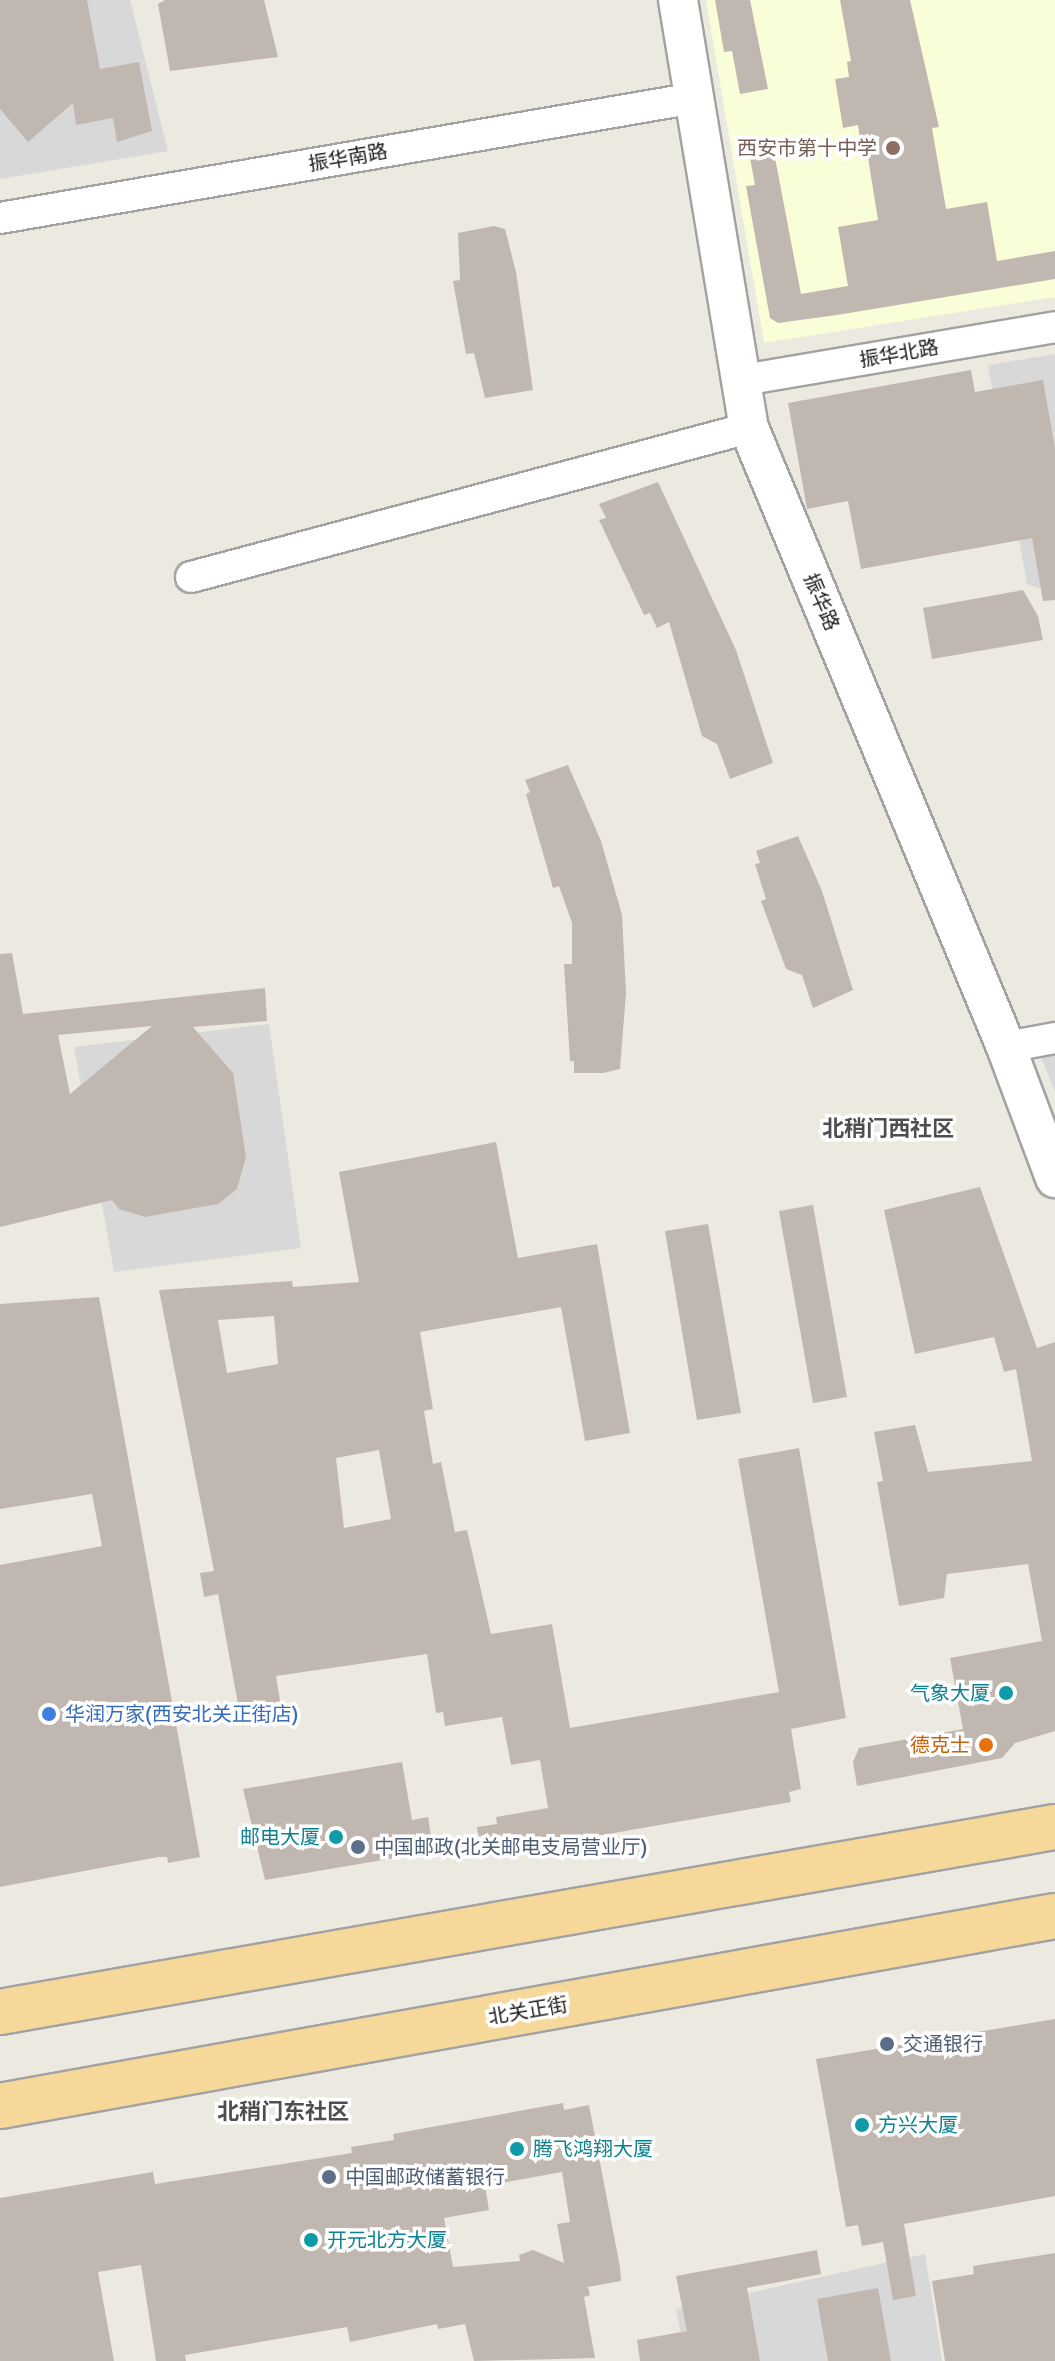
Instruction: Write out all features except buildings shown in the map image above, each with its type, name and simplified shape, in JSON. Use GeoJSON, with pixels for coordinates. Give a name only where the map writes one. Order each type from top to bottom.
{"type":"FeatureCollection","features":[{"type":"Feature","properties":{"kind":"main road"},"geometry":{"type":"LineString","coordinates":[[0,2012],[1055,1827]]}},
{"type":"Feature","properties":{"kind":"main road","name":"北关正街"},"geometry":{"type":"LineString","coordinates":[[0,2106],[1055,1916]]}},
{"type":"Feature","properties":{"kind":"street","name":"振华路"},"geometry":{"type":"LineString","coordinates":[[678,0],[749,428],[1006,1047],[1055,1178]]}},
{"type":"Feature","properties":{"kind":"street","name":"振华南路"},"geometry":{"type":"LineString","coordinates":[[0,218],[695,98]]}},
{"type":"Feature","properties":{"kind":"street","name":"振华北路"},"geometry":{"type":"LineString","coordinates":[[743,380],[1055,327]]}},
{"type":"Feature","properties":{"kind":"street"},"geometry":{"type":"LineString","coordinates":[[191,577],[749,428]]}},
{"type":"Feature","properties":{"kind":"street"},"geometry":{"type":"LineString","coordinates":[[1006,1047],[1055,1038]]}},
{"type":"Feature","properties":{"kind":"shaded area"},"geometry":{"type":"Polygon","coordinates":[[[0,0],[130,0],[168,151],[0,179],[0,0]]]}},
{"type":"Feature","properties":{"kind":"shaded area","name":"西安市第十中学"},"geometry":{"type":"Polygon","coordinates":[[[706,0],[1055,0],[1055,297],[764,343],[706,0]]]}},
{"type":"Feature","properties":{"kind":"shaded area"},"geometry":{"type":"Polygon","coordinates":[[[1055,354],[1055,594],[1027,584],[988,365],[1055,354]]]}},
{"type":"Feature","properties":{"kind":"shaded area"},"geometry":{"type":"Polygon","coordinates":[[[269,1024],[301,1248],[114,1272],[74,1047],[269,1024]]]}},
{"type":"Feature","properties":{"kind":"shaded area"},"geometry":{"type":"Polygon","coordinates":[[[1055,1052],[1055,1092],[1040,1054],[1055,1052]]]}},
{"type":"Feature","properties":{"kind":"shaded area"},"geometry":{"type":"Polygon","coordinates":[[[925,2254],[942,2361],[686,2361],[676,2309],[925,2254]]]}},
{"type":"Feature","properties":{"kind":"place","name":"西安市第十中学"},"geometry":{"type":"Point","coordinates":[893,148]}},
{"type":"Feature","properties":{"kind":"place","name":"气象大厦"},"geometry":{"type":"Point","coordinates":[1006,1693]}},
{"type":"Feature","properties":{"kind":"place","name":"华润万家(西安北关正街店)"},"geometry":{"type":"Point","coordinates":[49,1714]}},
{"type":"Feature","properties":{"kind":"place","name":"德克士"},"geometry":{"type":"Point","coordinates":[986,1745]}},
{"type":"Feature","properties":{"kind":"place","name":"邮电大厦"},"geometry":{"type":"Point","coordinates":[336,1837]}},
{"type":"Feature","properties":{"kind":"place","name":"中国邮政(北关邮电支局营业厅)"},"geometry":{"type":"Point","coordinates":[358,1847]}},
{"type":"Feature","properties":{"kind":"place","name":"交通银行"},"geometry":{"type":"Point","coordinates":[887,2044]}},
{"type":"Feature","properties":{"kind":"place","name":"方兴大厦"},"geometry":{"type":"Point","coordinates":[862,2125]}},
{"type":"Feature","properties":{"kind":"place","name":"腾飞鸿翔大厦"},"geometry":{"type":"Point","coordinates":[517,2149]}},
{"type":"Feature","properties":{"kind":"place","name":"中国邮政储蓄银行"},"geometry":{"type":"Point","coordinates":[329,2177]}},
{"type":"Feature","properties":{"kind":"place","name":"开元北方大厦"},"geometry":{"type":"Point","coordinates":[311,2240]}},
{"type":"Feature","properties":{"kind":"district","name":"北稍门西社区"},"geometry":{"type":"Point","coordinates":[888,1129]}},
{"type":"Feature","properties":{"kind":"district","name":"北稍门东社区"},"geometry":{"type":"Point","coordinates":[283,2112]}}]}
